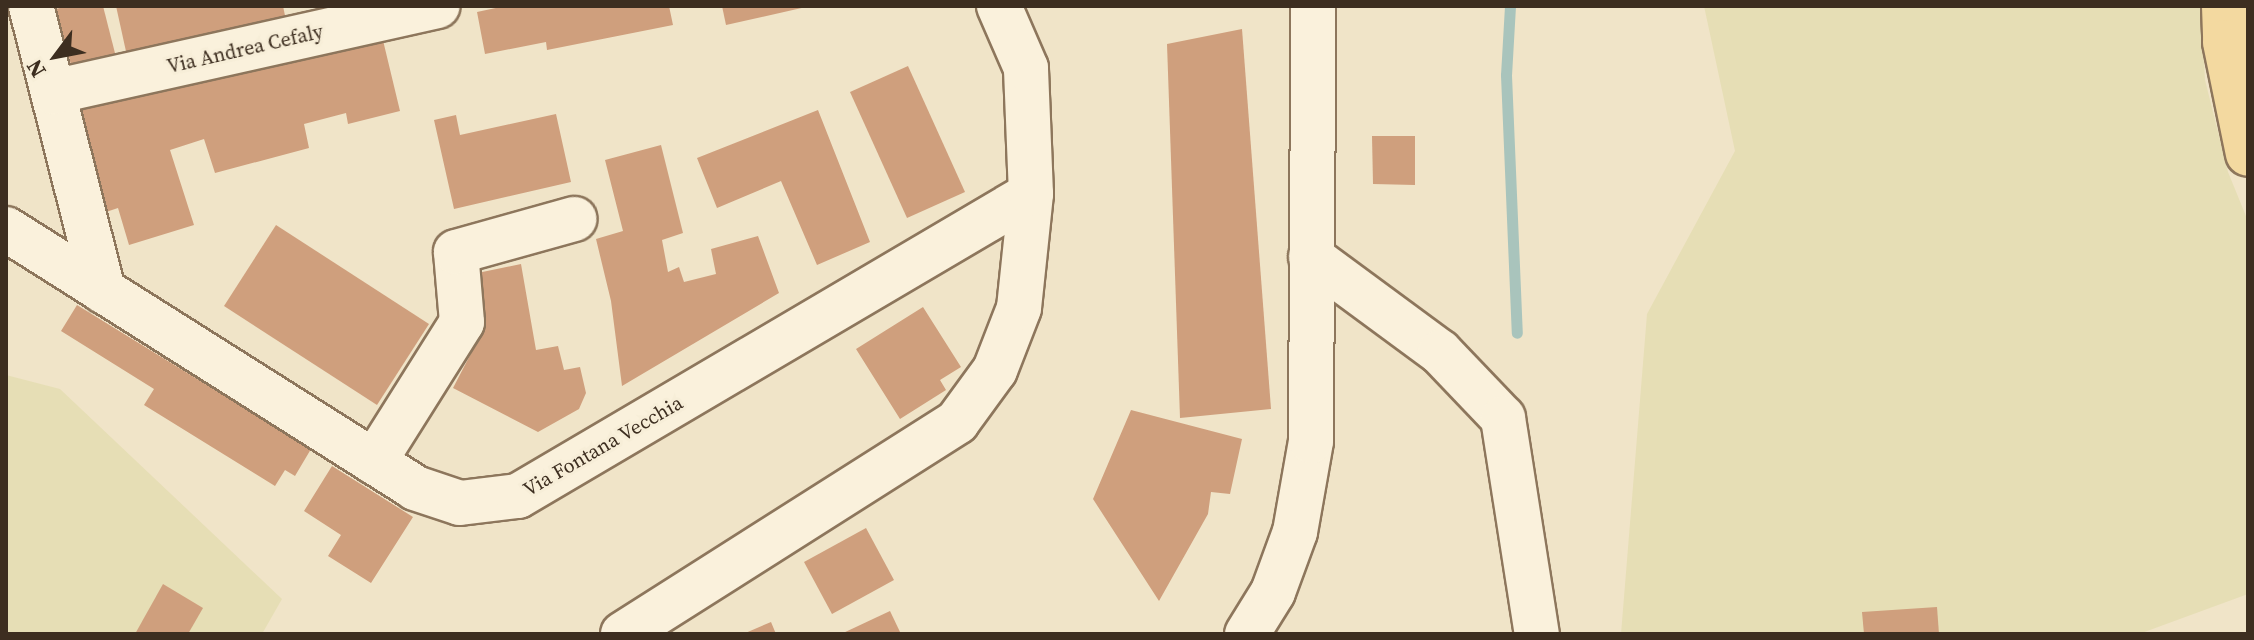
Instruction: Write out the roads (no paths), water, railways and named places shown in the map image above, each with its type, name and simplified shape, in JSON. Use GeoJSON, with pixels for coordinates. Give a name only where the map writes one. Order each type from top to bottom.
{"type":"FeatureCollection","features":[{"type":"Feature","properties":{"kind":"main road"},"geometry":{"type":"LineString","coordinates":[[2224,6],[2225,42],[2248,154]]}},
{"type":"Feature","properties":{"kind":"street"},"geometry":{"type":"LineString","coordinates":[[31,6],[103,291]]}},
{"type":"Feature","properties":{"kind":"street","name":"Via Andrea Cefaly"},"geometry":{"type":"LineString","coordinates":[[53,92],[438,6]]}},
{"type":"Feature","properties":{"kind":"street"},"geometry":{"type":"LineString","coordinates":[[623,634],[957,422],[995,370],[1019,308],[1031,194],[1026,68],[999,6]]}},
{"type":"Feature","properties":{"kind":"street"},"geometry":{"type":"LineString","coordinates":[[1247,634],[1273,592],[1295,532],[1311,441],[1313,6]]}},
{"type":"Feature","properties":{"kind":"street","name":"Via Fontana Vecchia"},"geometry":{"type":"LineString","coordinates":[[6,229],[415,488],[460,503],[518,496],[1031,194]]}},
{"type":"Feature","properties":{"kind":"street"},"geometry":{"type":"LineString","coordinates":[[374,462],[462,322],[456,252],[574,219]]}},
{"type":"Feature","properties":{"kind":"street"},"geometry":{"type":"LineString","coordinates":[[1311,257],[1440,352],[1503,418],[1544,623]]}},
{"type":"Feature","properties":{"kind":"waterway"},"geometry":{"type":"LineString","coordinates":[[1510,6],[1506,75],[1517,333]]}}]}
